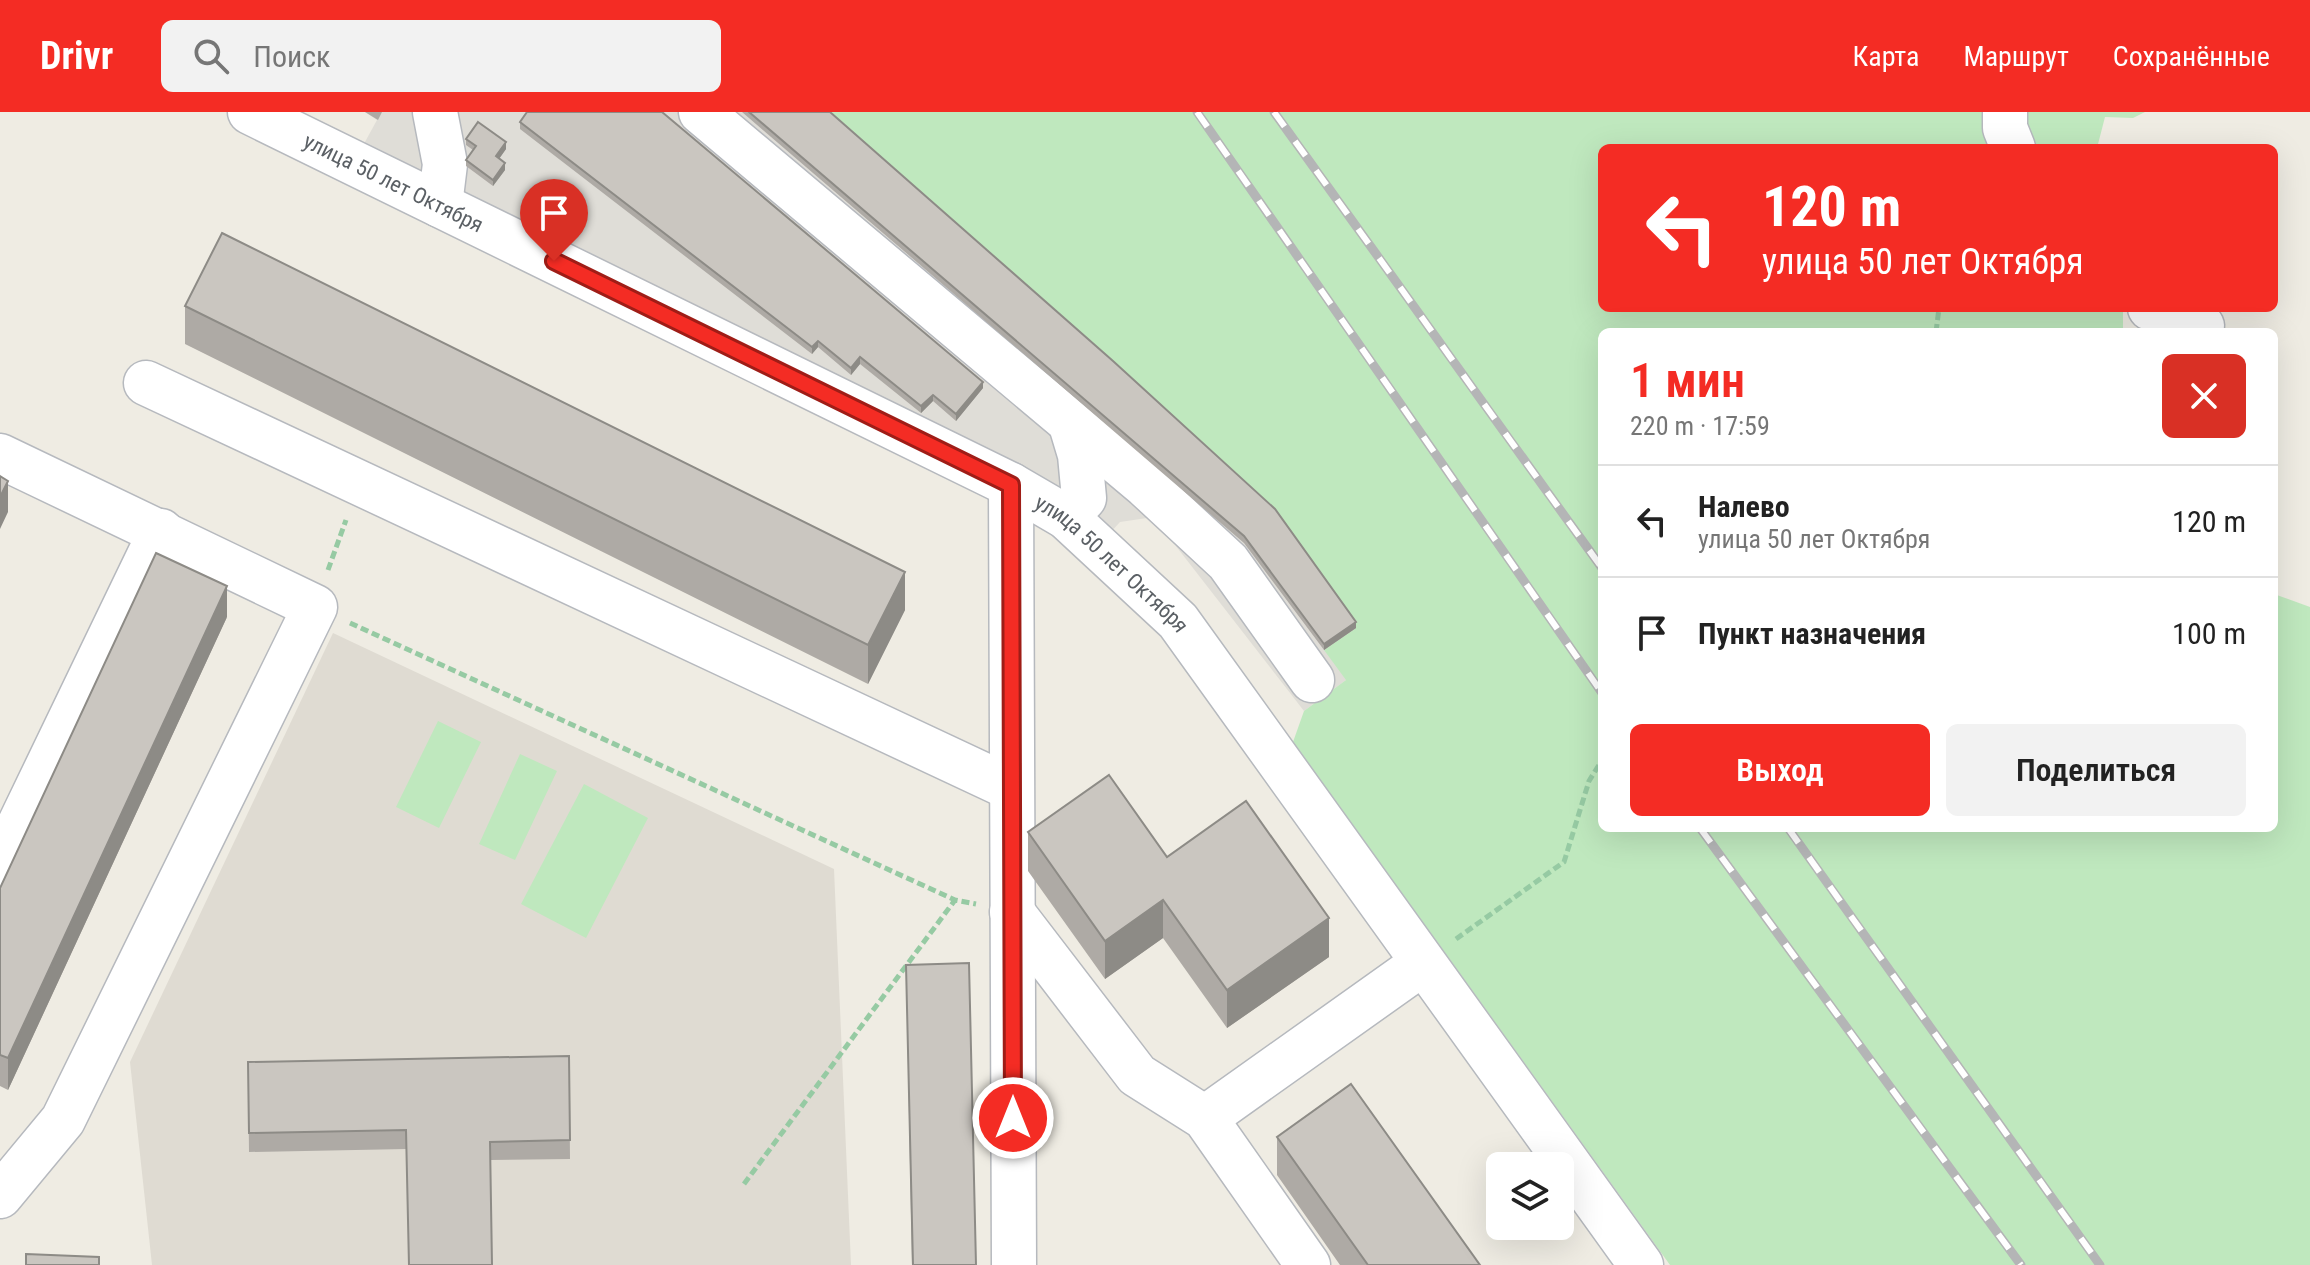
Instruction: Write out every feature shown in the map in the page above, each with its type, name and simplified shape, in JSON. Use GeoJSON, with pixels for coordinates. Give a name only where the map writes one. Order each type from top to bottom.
{"type":"FeatureCollection","features":[{"type":"Feature","properties":{"kind":"street","name":"улица 50 лет Октября"},"geometry":{"type":"LineString","coordinates":[[250,112],[1011,485],[1075,507],[1178,621],[1641,1265]]}},
{"type":"Feature","properties":{"kind":"street"},"geometry":{"type":"LineString","coordinates":[[435,112],[445,164],[440,205]]}},
{"type":"Feature","properties":{"kind":"street"},"geometry":{"type":"LineString","coordinates":[[701,112],[1146,486],[1228,562],[1312,680]]}},
{"type":"Feature","properties":{"kind":"street"},"geometry":{"type":"LineString","coordinates":[[2005,112],[2005,128],[2011,144]]}},
{"type":"Feature","properties":{"kind":"street"},"geometry":{"type":"LineString","coordinates":[[2162,312],[2202,326]]}},
{"type":"Feature","properties":{"kind":"street"},"geometry":{"type":"LineString","coordinates":[[146,383],[1011,788]]}},
{"type":"Feature","properties":{"kind":"street"},"geometry":{"type":"LineString","coordinates":[[1071,425],[1080,455],[1075,507],[1121,487],[1146,486]]}},
{"type":"Feature","properties":{"kind":"street"},"geometry":{"type":"LineString","coordinates":[[0,456],[315,607],[63,1120],[0,1196]]}},
{"type":"Feature","properties":{"kind":"street"},"geometry":{"type":"LineString","coordinates":[[1011,485],[1014,1265]]}},
{"type":"Feature","properties":{"kind":"street"},"geometry":{"type":"LineString","coordinates":[[0,865],[161,531]]}},
{"type":"Feature","properties":{"kind":"street"},"geometry":{"type":"LineString","coordinates":[[1012,912],[1137,1075],[1205,1118],[1308,1265]]}},
{"type":"Feature","properties":{"kind":"street"},"geometry":{"type":"LineString","coordinates":[[1205,1118],[1423,963]]}},
{"type":"Feature","properties":{"kind":"path"},"geometry":{"type":"LineString","coordinates":[[359,485],[315,607],[955,900],[744,1184]]}},
{"type":"Feature","properties":{"kind":"path"},"geometry":{"type":"LineString","coordinates":[[1423,963],[1564,862],[1589,781],[1598,766]]}},
{"type":"Feature","properties":{"kind":"shaded area"},"geometry":{"type":"Polygon","coordinates":[[[365,112],[823,112],[1356,628],[1346,680],[1304,711],[1172,541],[1147,518],[1120,522],[1098,546],[354,162],[377,120],[365,112]]]}},
{"type":"Feature","properties":{"kind":"shaded area"},"geometry":{"type":"Polygon","coordinates":[[[333,633],[834,869],[851,1265],[152,1265],[130,1062],[333,633]]]}},
{"type":"Feature","properties":{"kind":"green space"},"geometry":{"type":"Polygon","coordinates":[[[823,112],[2145,112],[2133,118],[2105,117],[2098,144],[1598,144],[1598,312],[2123,312],[2123,328],[1598,328],[1598,832],[2278,832],[2278,595],[2310,607],[2310,1265],[1670,1265],[1293,742],[1304,711],[1346,680],[1324,650],[1356,628],[823,112]]]}},
{"type":"Feature","properties":{"kind":"green space"},"geometry":{"type":"Polygon","coordinates":[[[438,721],[481,742],[439,828],[396,807],[438,721]]]}},
{"type":"Feature","properties":{"kind":"green space"},"geometry":{"type":"Polygon","coordinates":[[[520,754],[557,771],[515,860],[479,844],[520,754]]]}},
{"type":"Feature","properties":{"kind":"green space"},"geometry":{"type":"Polygon","coordinates":[[[584,784],[648,818],[586,938],[521,904],[584,784]]]}},
{"type":"Feature","properties":{"kind":"building"},"geometry":{"type":"Polygon","coordinates":[[[527,112],[662,112],[983,382],[956,414],[933,395],[921,406],[860,357],[851,368],[818,341],[812,347],[520,122],[527,112]]]}},
{"type":"Feature","properties":{"kind":"building"},"geometry":{"type":"Polygon","coordinates":[[[749,112],[830,112],[1113,361],[1275,509],[1356,622],[1324,644],[1244,536],[749,112]]]}},
{"type":"Feature","properties":{"kind":"building"},"geometry":{"type":"Polygon","coordinates":[[[478,122],[506,142],[496,156],[505,163],[493,180],[466,160],[476,146],[466,139],[478,122]]]}},
{"type":"Feature","properties":{"kind":"building"},"geometry":{"type":"Polygon","coordinates":[[[222,233],[905,572],[868,645],[185,306],[222,233]]]}},
{"type":"Feature","properties":{"kind":"building"},"geometry":{"type":"Polygon","coordinates":[[[0,476],[8,481],[0,497],[0,476]]]}},
{"type":"Feature","properties":{"kind":"building"},"geometry":{"type":"Polygon","coordinates":[[[156,553],[227,586],[8,1058],[0,1055],[0,888],[156,553]]]}},
{"type":"Feature","properties":{"kind":"building"},"geometry":{"type":"Polygon","coordinates":[[[1109,775],[1167,857],[1246,801],[1329,918],[1227,990],[1163,900],[1105,941],[1028,832],[1109,775]]]}},
{"type":"Feature","properties":{"kind":"building"},"geometry":{"type":"Polygon","coordinates":[[[969,963],[976,1265],[913,1265],[906,965],[969,963]]]}},
{"type":"Feature","properties":{"kind":"building"},"geometry":{"type":"Polygon","coordinates":[[[569,1056],[570,1140],[490,1142],[492,1265],[409,1265],[406,1130],[249,1133],[248,1062],[569,1056]]]}},
{"type":"Feature","properties":{"kind":"building"},"geometry":{"type":"Polygon","coordinates":[[[1351,1084],[1480,1265],[1368,1265],[1277,1137],[1351,1084]]]}},
{"type":"Feature","properties":{"kind":"building"},"geometry":{"type":"Polygon","coordinates":[[[26,1254],[99,1257],[99,1265],[26,1265],[26,1254]]]}},
{"type":"Feature","properties":{"kind":"railway"},"geometry":{"type":"LineString","coordinates":[[1197,112],[1598,687]]}},
{"type":"Feature","properties":{"kind":"railway"},"geometry":{"type":"LineString","coordinates":[[1274,112],[1598,562]]}},
{"type":"Feature","properties":{"kind":"railway"},"geometry":{"type":"LineString","coordinates":[[1703,832],[2021,1265]]}},
{"type":"Feature","properties":{"kind":"railway"},"geometry":{"type":"LineString","coordinates":[[1791,832],[2100,1265]]}},
{"type":"Feature","properties":{"kind":"route"},"geometry":{"type":"LineString","coordinates":[[554,261],[1011,485],[1013,1118]]}}]}
